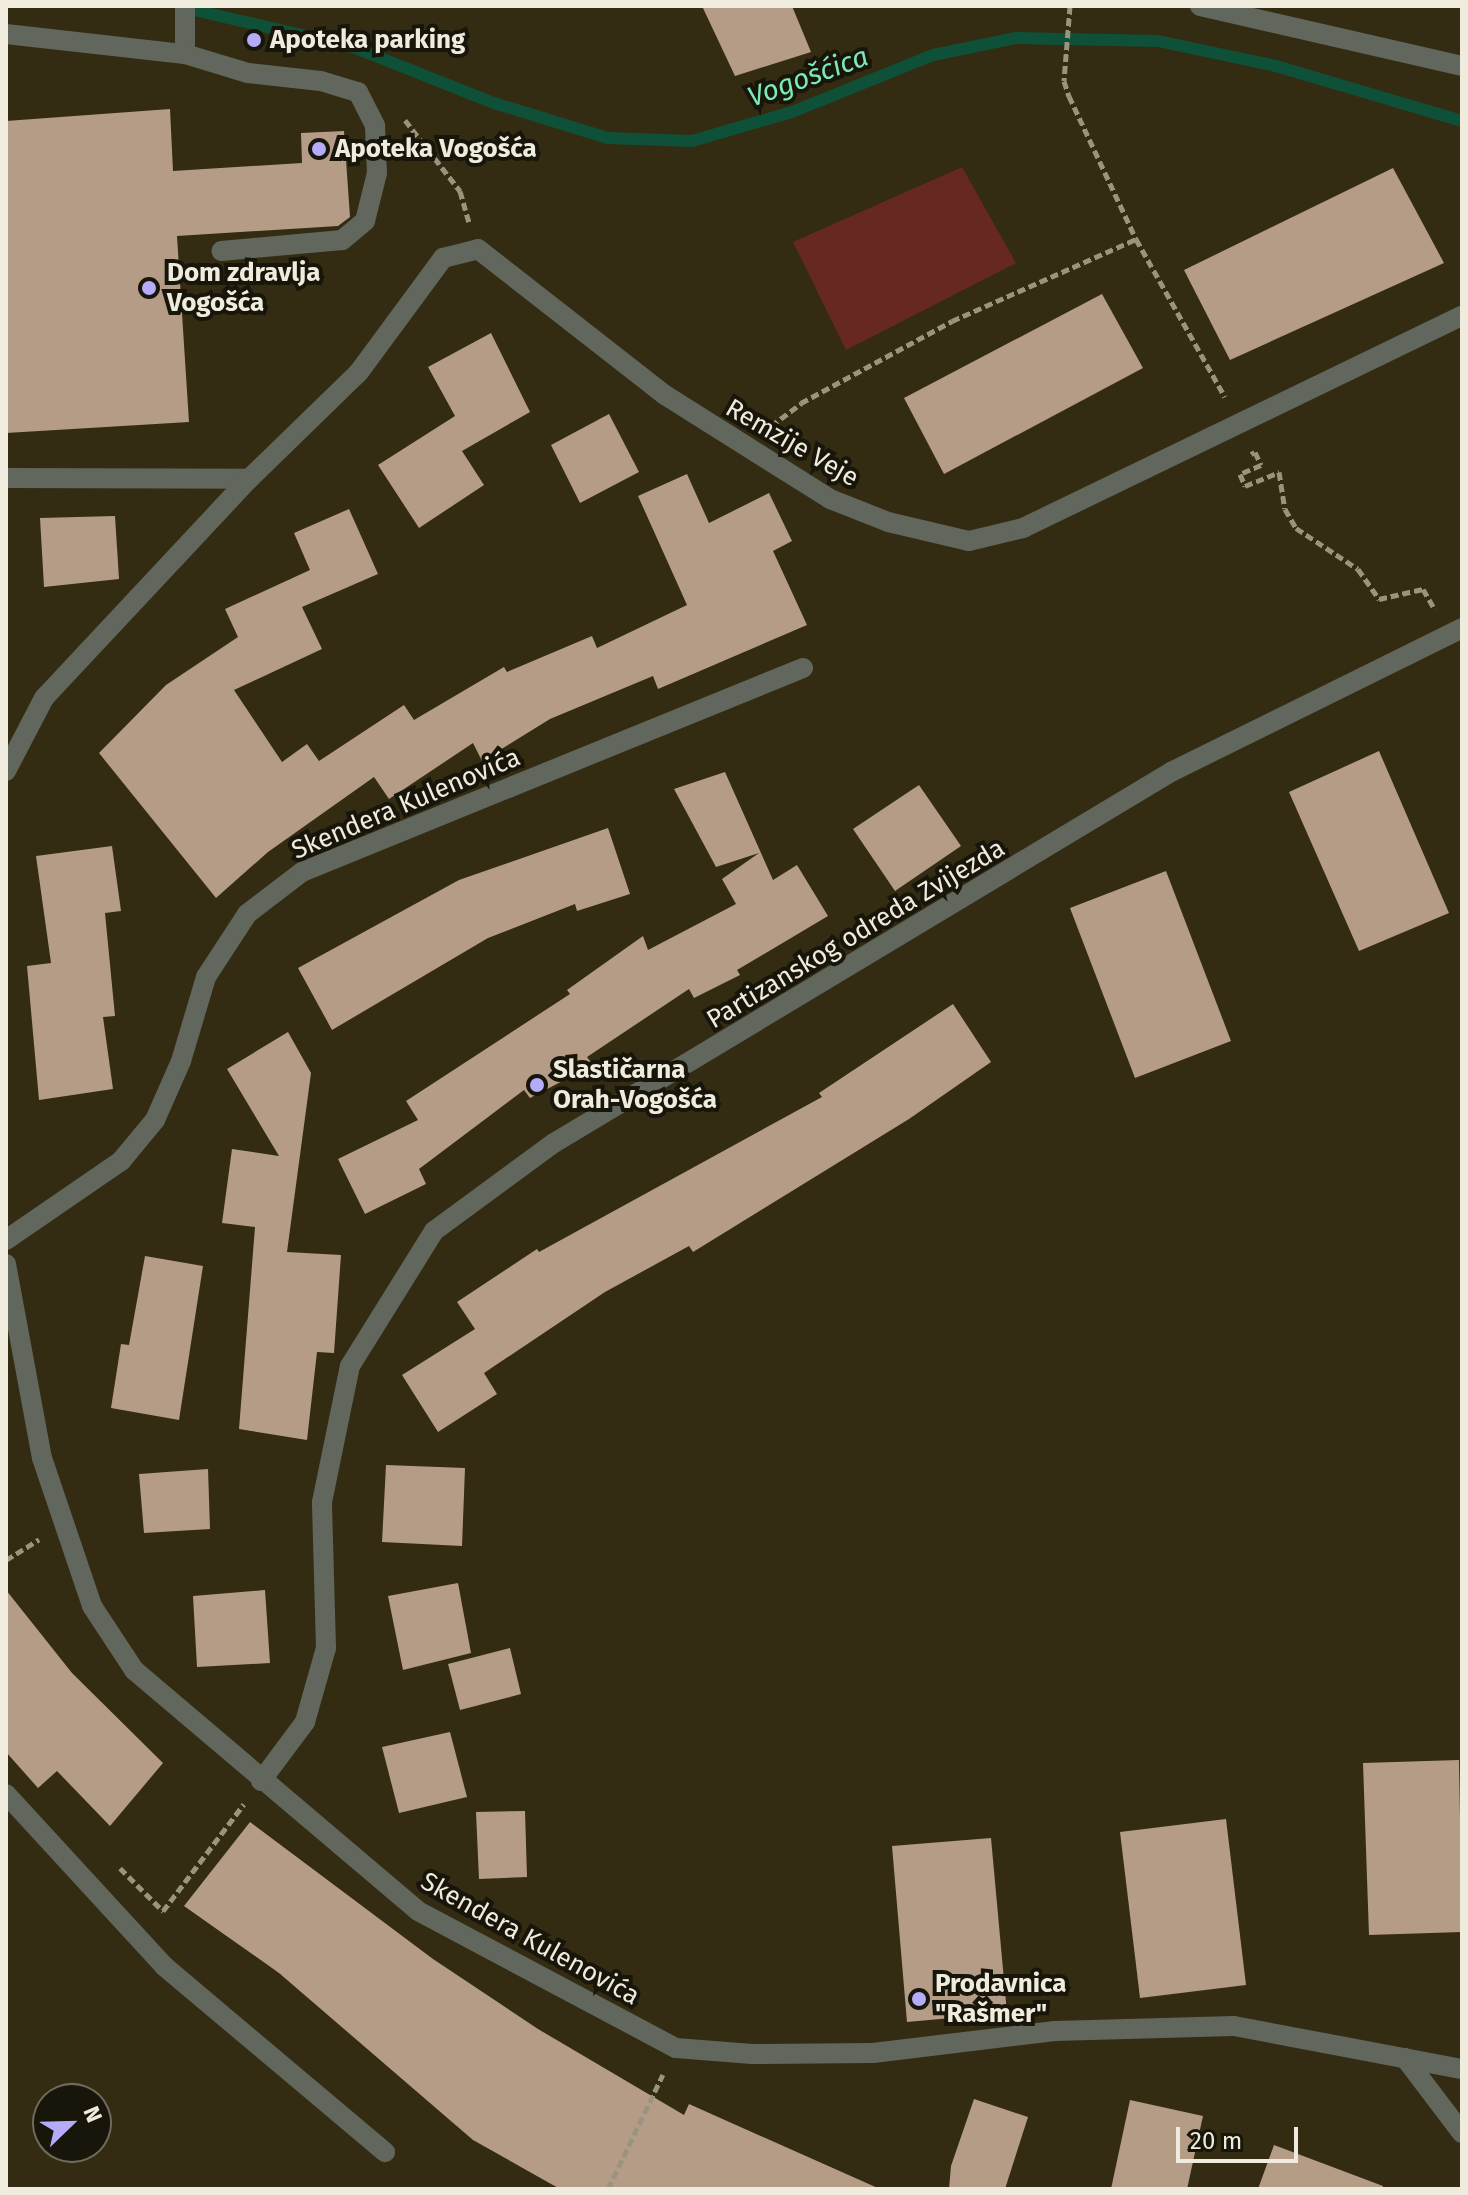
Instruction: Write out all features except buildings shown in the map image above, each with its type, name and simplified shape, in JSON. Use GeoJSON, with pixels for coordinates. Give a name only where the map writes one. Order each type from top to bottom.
{"type":"FeatureCollection","features":[{"type":"Feature","properties":{"kind":"street"},"geometry":{"type":"LineString","coordinates":[[185,6],[185,54]]}},
{"type":"Feature","properties":{"kind":"street"},"geometry":{"type":"LineString","coordinates":[[1200,6],[1462,66]]}},
{"type":"Feature","properties":{"kind":"street"},"geometry":{"type":"LineString","coordinates":[[6,34],[185,54],[248,73],[321,81],[358,92],[375,126],[377,173],[365,221],[342,240],[221,251]]}},
{"type":"Feature","properties":{"kind":"street"},"geometry":{"type":"LineString","coordinates":[[6,771],[44,698],[249,479],[359,372],[443,258],[478,249]]}},
{"type":"Feature","properties":{"kind":"street","name":"Remzije Veje"},"geometry":{"type":"LineString","coordinates":[[478,249],[742,448],[830,499],[888,522],[969,541],[1023,528],[1462,316]]}},
{"type":"Feature","properties":{"kind":"street"},"geometry":{"type":"LineString","coordinates":[[6,478],[249,479]]}},
{"type":"Feature","properties":{"kind":"street","name":"Partizanskog odreda Zvijezda"},"geometry":{"type":"LineString","coordinates":[[261,1781],[305,1722],[326,1648],[322,1502],[350,1366],[434,1231],[554,1143],[1171,772],[1462,628]]}},
{"type":"Feature","properties":{"kind":"street","name":"Skendera Kulenovića"},"geometry":{"type":"LineString","coordinates":[[6,1240],[121,1161],[155,1120],[181,1061],[206,977],[247,914],[302,872],[803,668]]}},
{"type":"Feature","properties":{"kind":"street","name":"Skendera Kulenovića"},"geometry":{"type":"LineString","coordinates":[[6,1264],[42,1458],[61,1526],[92,1606],[134,1670],[261,1781],[418,1911],[676,2048],[752,2054],[873,2053],[1055,2031],[1234,2026],[1462,2069]]}},
{"type":"Feature","properties":{"kind":"street"},"geometry":{"type":"LineString","coordinates":[[6,1794],[164,1966],[385,2152]]}},
{"type":"Feature","properties":{"kind":"street"},"geometry":{"type":"LineString","coordinates":[[1405,2058],[1462,2133]]}},
{"type":"Feature","properties":{"kind":"path"},"geometry":{"type":"LineString","coordinates":[[1070,6],[1065,60],[1069,96],[1136,239],[1222,388],[1235,423]]}},
{"type":"Feature","properties":{"kind":"path"},"geometry":{"type":"LineString","coordinates":[[403,117],[460,191],[478,249]]}},
{"type":"Feature","properties":{"kind":"path"},"geometry":{"type":"LineString","coordinates":[[742,448],[801,403],[938,328],[1136,239]]}},
{"type":"Feature","properties":{"kind":"path"},"geometry":{"type":"LineString","coordinates":[[1246,455],[1255,452],[1261,465],[1240,474],[1245,486],[1279,472],[1285,509],[1296,528],[1358,569],[1379,599],[1423,589],[1435,607],[1440,638]]}},
{"type":"Feature","properties":{"kind":"path"},"geometry":{"type":"LineString","coordinates":[[6,1560],[61,1526]]}},
{"type":"Feature","properties":{"kind":"path"},"geometry":{"type":"LineString","coordinates":[[110,1857],[163,1911],[261,1781]]}},
{"type":"Feature","properties":{"kind":"path"},"geometry":{"type":"LineString","coordinates":[[608,2189],[676,2048]]}},
{"type":"Feature","properties":{"kind":"shaded area"},"geometry":{"type":"Polygon","coordinates":[[[962,167],[1016,263],[846,350],[793,242],[962,167]]]}},
{"type":"Feature","properties":{"kind":"waterway","name":"Vogošćica"},"geometry":{"type":"LineString","coordinates":[[181,7],[353,47],[494,103],[608,138],[692,141],[792,112],[933,55],[1016,38],[1158,41],[1276,66],[1462,121]]}},
{"type":"Feature","properties":{"kind":"place","name":"Apoteka parking"},"geometry":{"type":"Point","coordinates":[254,40]}},
{"type":"Feature","properties":{"kind":"place","name":"Apoteka Vogošća"},"geometry":{"type":"Point","coordinates":[319,149]}},
{"type":"Feature","properties":{"kind":"place","name":"Dom zdravlja Vogošća"},"geometry":{"type":"Point","coordinates":[149,288]}},
{"type":"Feature","properties":{"kind":"place","name":"Slastičarna Orah-Vogošća"},"geometry":{"type":"Point","coordinates":[537,1085]}},
{"type":"Feature","properties":{"kind":"place","name":"Prodavnica \"Rašmer\""},"geometry":{"type":"Point","coordinates":[919,1999]}}]}
